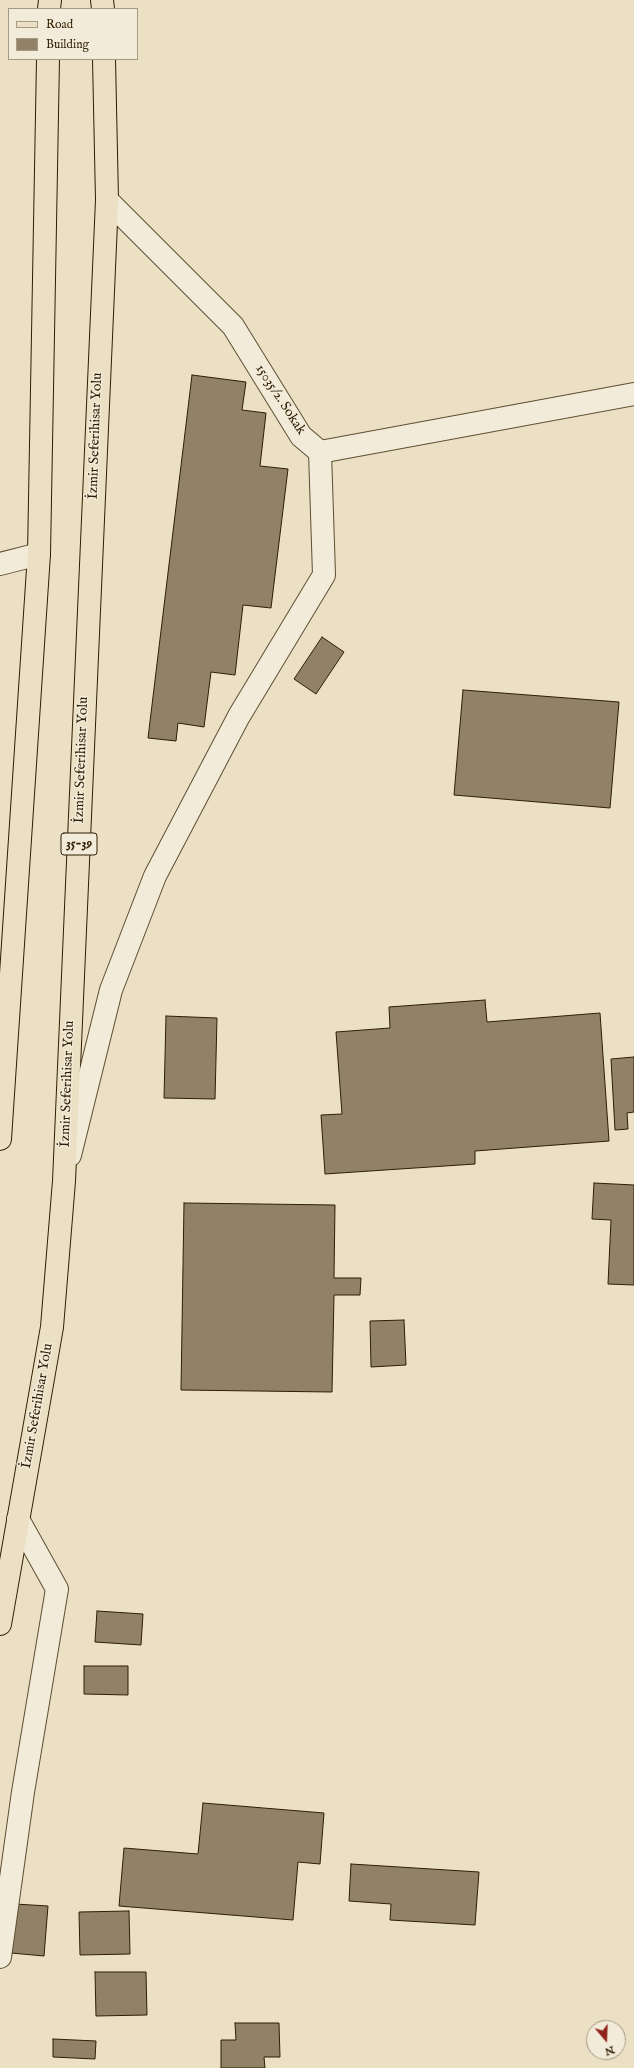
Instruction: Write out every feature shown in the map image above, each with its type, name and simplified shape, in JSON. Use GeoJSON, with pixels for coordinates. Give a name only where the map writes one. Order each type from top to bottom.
{"type":"FeatureCollection","features":[{"type":"Feature","properties":{"kind":"main road"},"geometry":{"type":"LineString","coordinates":[[0,1139],[39,554],[48,60]]}},
{"type":"Feature","properties":{"kind":"main road","name":"İzmir Seferihisar Yolu"},"geometry":{"type":"LineString","coordinates":[[0,1624],[52,1328],[64,1181],[107,200],[104,60]]}},
{"type":"Feature","properties":{"kind":"street","name":"15035/2. Sokak"},"geometry":{"type":"LineString","coordinates":[[107,200],[233,326],[301,436],[320,452]]}},
{"type":"Feature","properties":{"kind":"street"},"geometry":{"type":"LineString","coordinates":[[64,1181],[111,990],[155,876],[239,716],[324,575],[320,452],[634,394]]}},
{"type":"Feature","properties":{"kind":"street"},"geometry":{"type":"LineString","coordinates":[[0,564],[39,554]]}},
{"type":"Feature","properties":{"kind":"street"},"geometry":{"type":"LineString","coordinates":[[0,1957],[23,1792],[57,1589],[18,1519]]}},
{"type":"Feature","properties":{"kind":"building"},"geometry":{"type":"Polygon","coordinates":[[[192,375],[246,382],[242,410],[266,413],[260,466],[288,469],[271,608],[243,605],[235,675],[211,672],[204,727],[178,723],[176,741],[148,738],[192,375]]]}},
{"type":"Feature","properties":{"kind":"building"},"geometry":{"type":"Polygon","coordinates":[[[322,637],[344,652],[316,694],[294,679],[322,637]]]}},
{"type":"Feature","properties":{"kind":"building"},"geometry":{"type":"Polygon","coordinates":[[[463,690],[619,702],[610,808],[454,795],[463,690]]]}},
{"type":"Feature","properties":{"kind":"building"},"geometry":{"type":"Polygon","coordinates":[[[485,1000],[487,1022],[600,1013],[609,1141],[475,1151],[475,1164],[325,1174],[321,1115],[342,1114],[336,1032],[390,1028],[389,1007],[485,1000]]]}},
{"type":"Feature","properties":{"kind":"building"},"geometry":{"type":"Polygon","coordinates":[[[166,1016],[217,1018],[215,1099],[164,1098],[166,1016]]]}},
{"type":"Feature","properties":{"kind":"building"},"geometry":{"type":"Polygon","coordinates":[[[634,1057],[634,1112],[627,1113],[628,1129],[615,1130],[611,1059],[634,1057]]]}},
{"type":"Feature","properties":{"kind":"building"},"geometry":{"type":"Polygon","coordinates":[[[594,1183],[634,1185],[634,1285],[608,1284],[611,1220],[592,1219],[594,1183]]]}},
{"type":"Feature","properties":{"kind":"building"},"geometry":{"type":"Polygon","coordinates":[[[184,1203],[335,1205],[334,1278],[361,1278],[360,1295],[334,1295],[332,1392],[181,1390],[184,1203]]]}},
{"type":"Feature","properties":{"kind":"building"},"geometry":{"type":"Polygon","coordinates":[[[404,1320],[406,1365],[371,1367],[370,1321],[404,1320]]]}},
{"type":"Feature","properties":{"kind":"building"},"geometry":{"type":"Polygon","coordinates":[[[97,1611],[143,1614],[141,1645],[95,1642],[97,1611]]]}},
{"type":"Feature","properties":{"kind":"building"},"geometry":{"type":"Polygon","coordinates":[[[84,1666],[128,1666],[128,1695],[84,1694],[84,1666]]]}},
{"type":"Feature","properties":{"kind":"building"},"geometry":{"type":"Polygon","coordinates":[[[203,1803],[324,1813],[320,1864],[298,1862],[293,1920],[119,1906],[124,1848],[198,1854],[203,1803]]]}},
{"type":"Feature","properties":{"kind":"building"},"geometry":{"type":"Polygon","coordinates":[[[351,1864],[479,1872],[475,1925],[390,1920],[391,1904],[349,1901],[351,1864]]]}},
{"type":"Feature","properties":{"kind":"building"},"geometry":{"type":"Polygon","coordinates":[[[15,1904],[48,1906],[44,1956],[11,1953],[15,1904]]]}},
{"type":"Feature","properties":{"kind":"building"},"geometry":{"type":"Polygon","coordinates":[[[129,1911],[130,1954],[80,1955],[79,1912],[129,1911]]]}},
{"type":"Feature","properties":{"kind":"building"},"geometry":{"type":"Polygon","coordinates":[[[95,1972],[146,1972],[147,2015],[96,2016],[95,1972]]]}},
{"type":"Feature","properties":{"kind":"building"},"geometry":{"type":"Polygon","coordinates":[[[235,2023],[279,2023],[280,2057],[264,2057],[265,2068],[221,2068],[221,2040],[236,2040],[235,2023]]]}},
{"type":"Feature","properties":{"kind":"building"},"geometry":{"type":"Polygon","coordinates":[[[53,2039],[96,2041],[95,2059],[53,2057],[53,2039]]]}}]}
